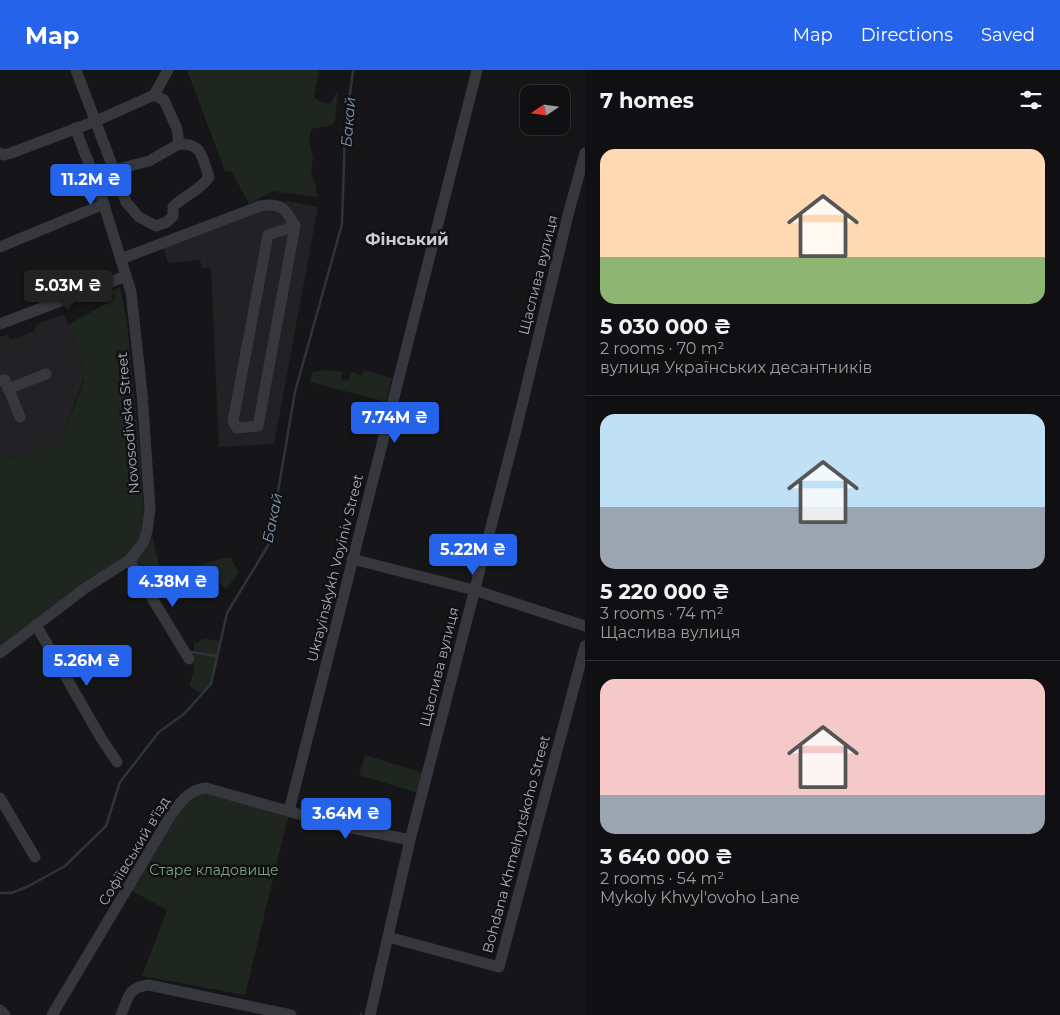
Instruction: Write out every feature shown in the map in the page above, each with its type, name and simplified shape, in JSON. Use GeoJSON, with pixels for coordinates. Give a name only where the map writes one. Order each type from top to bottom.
{"type":"FeatureCollection","features":[{"type":"Feature","properties":{"kind":"street"},"geometry":{"type":"LineString","coordinates":[[76,70],[126,202],[138,218],[156,226],[167,222],[173,216],[173,207],[205,183],[209,177],[199,150],[191,144],[179,144],[149,161],[114,170]]}},
{"type":"Feature","properties":{"kind":"street"},"geometry":{"type":"LineString","coordinates":[[2,154],[96,121],[154,95],[168,70]]}},
{"type":"Feature","properties":{"kind":"street","name":"Ukrayinskykh Voyiniv Street"},"geometry":{"type":"LineString","coordinates":[[289,811],[477,70]]}},
{"type":"Feature","properties":{"kind":"street"},"geometry":{"type":"LineString","coordinates":[[154,95],[164,100],[177,129],[179,144]]}},
{"type":"Feature","properties":{"kind":"street","name":"Novosodivska Street"},"geometry":{"type":"LineString","coordinates":[[0,653],[105,574],[132,565],[143,543],[149,521],[150,509],[142,393],[131,292],[104,204],[75,128]]}},
{"type":"Feature","properties":{"kind":"street","name":"Щаслива вулиця"},"geometry":{"type":"LineString","coordinates":[[370,1015],[410,840],[515,434],[568,215],[585,153]]}},
{"type":"Feature","properties":{"kind":"street"},"geometry":{"type":"LineString","coordinates":[[0,247],[104,204]]}},
{"type":"Feature","properties":{"kind":"street"},"geometry":{"type":"LineString","coordinates":[[121,259],[260,206],[278,204],[286,211],[294,226],[258,426],[237,428],[233,421],[268,235],[294,226]]}},
{"type":"Feature","properties":{"kind":"street"},"geometry":{"type":"LineString","coordinates":[[0,324],[126,276]]}},
{"type":"Feature","properties":{"kind":"street"},"geometry":{"type":"LineString","coordinates":[[20,417],[4,385],[46,374]]}},
{"type":"Feature","properties":{"kind":"street"},"geometry":{"type":"LineString","coordinates":[[352,559],[474,590],[585,626]]}},
{"type":"Feature","properties":{"kind":"street"},"geometry":{"type":"LineString","coordinates":[[132,565],[189,659]]}},
{"type":"Feature","properties":{"kind":"street"},"geometry":{"type":"LineString","coordinates":[[36,625],[100,738],[117,762]]}},
{"type":"Feature","properties":{"kind":"street","name":"Bohdana Khmelnytskoho Street"},"geometry":{"type":"LineString","coordinates":[[388,938],[499,968],[585,646]]}},
{"type":"Feature","properties":{"kind":"street","name":"Софіївський в'їзд"},"geometry":{"type":"LineString","coordinates":[[52,1015],[171,815],[187,794],[196,789],[206,788],[338,825],[410,840]]}},
{"type":"Feature","properties":{"kind":"street"},"geometry":{"type":"LineString","coordinates":[[0,798],[35,858]]}},
{"type":"Feature","properties":{"kind":"street"},"geometry":{"type":"LineString","coordinates":[[121,1015],[130,992],[140,985],[149,985],[291,1015]]}},
{"type":"Feature","properties":{"kind":"street"},"geometry":{"type":"LineString","coordinates":[[0,1010],[5,1015]]}},
{"type":"Feature","properties":{"kind":"shaded area"},"geometry":{"type":"Polygon","coordinates":[[[288,201],[318,207],[274,444],[219,447],[211,269],[202,268],[200,260],[168,263],[163,247],[288,201]]]}},
{"type":"Feature","properties":{"kind":"shaded area"},"geometry":{"type":"Polygon","coordinates":[[[64,314],[86,372],[61,441],[10,458],[0,454],[0,337],[8,334],[10,340],[34,331],[37,324],[64,314]]]}},
{"type":"Feature","properties":{"kind":"green space"},"geometry":{"type":"Polygon","coordinates":[[[187,70],[319,70],[314,97],[322,102],[331,103],[338,90],[335,122],[312,129],[309,138],[313,158],[311,174],[316,186],[317,197],[273,191],[249,204],[232,172],[225,171],[187,70]]]}},
{"type":"Feature","properties":{"kind":"green space"},"geometry":{"type":"Polygon","coordinates":[[[120,287],[127,323],[140,454],[144,513],[141,533],[137,542],[124,559],[0,647],[0,454],[10,458],[61,441],[84,381],[81,373],[86,371],[68,325],[114,299],[112,290],[120,287]]]}},
{"type":"Feature","properties":{"kind":"green space"},"geometry":{"type":"Polygon","coordinates":[[[324,370],[343,372],[341,379],[348,381],[351,372],[362,375],[364,370],[392,378],[386,402],[310,382],[312,372],[324,370]]]}},
{"type":"Feature","properties":{"kind":"green space"},"geometry":{"type":"Polygon","coordinates":[[[151,531],[160,569],[138,568],[135,563],[151,531]]]}},
{"type":"Feature","properties":{"kind":"green space"},"geometry":{"type":"Polygon","coordinates":[[[231,558],[239,573],[226,589],[217,580],[213,568],[171,574],[150,586],[142,573],[144,571],[175,570],[231,558]]]}},
{"type":"Feature","properties":{"kind":"green space"},"geometry":{"type":"Polygon","coordinates":[[[205,639],[220,641],[211,684],[202,694],[189,686],[194,670],[194,643],[205,639]]]}},
{"type":"Feature","properties":{"kind":"green space"},"geometry":{"type":"Polygon","coordinates":[[[365,755],[420,772],[423,775],[418,793],[359,775],[365,755]]]}},
{"type":"Feature","properties":{"kind":"green space","name":"Старе кладовище"},"geometry":{"type":"Polygon","coordinates":[[[202,790],[288,817],[245,995],[142,976],[167,910],[132,891],[186,800],[202,790]]]}},
{"type":"Feature","properties":{"kind":"waterway","name":"Бакай"},"geometry":{"type":"LineString","coordinates":[[0,893],[11,893],[27,887],[65,866],[106,826],[120,782],[159,732],[184,714],[211,684],[227,613],[269,544],[295,392],[342,224],[345,131],[353,70]]}},
{"type":"Feature","properties":{"kind":"waterway"},"geometry":{"type":"LineString","coordinates":[[135,562],[142,552]]}},
{"type":"Feature","properties":{"kind":"waterway"},"geometry":{"type":"LineString","coordinates":[[190,652],[217,656]]}},
{"type":"Feature","properties":{"kind":"district","name":"Фінський"},"geometry":{"type":"Point","coordinates":[407,239]}}]}
